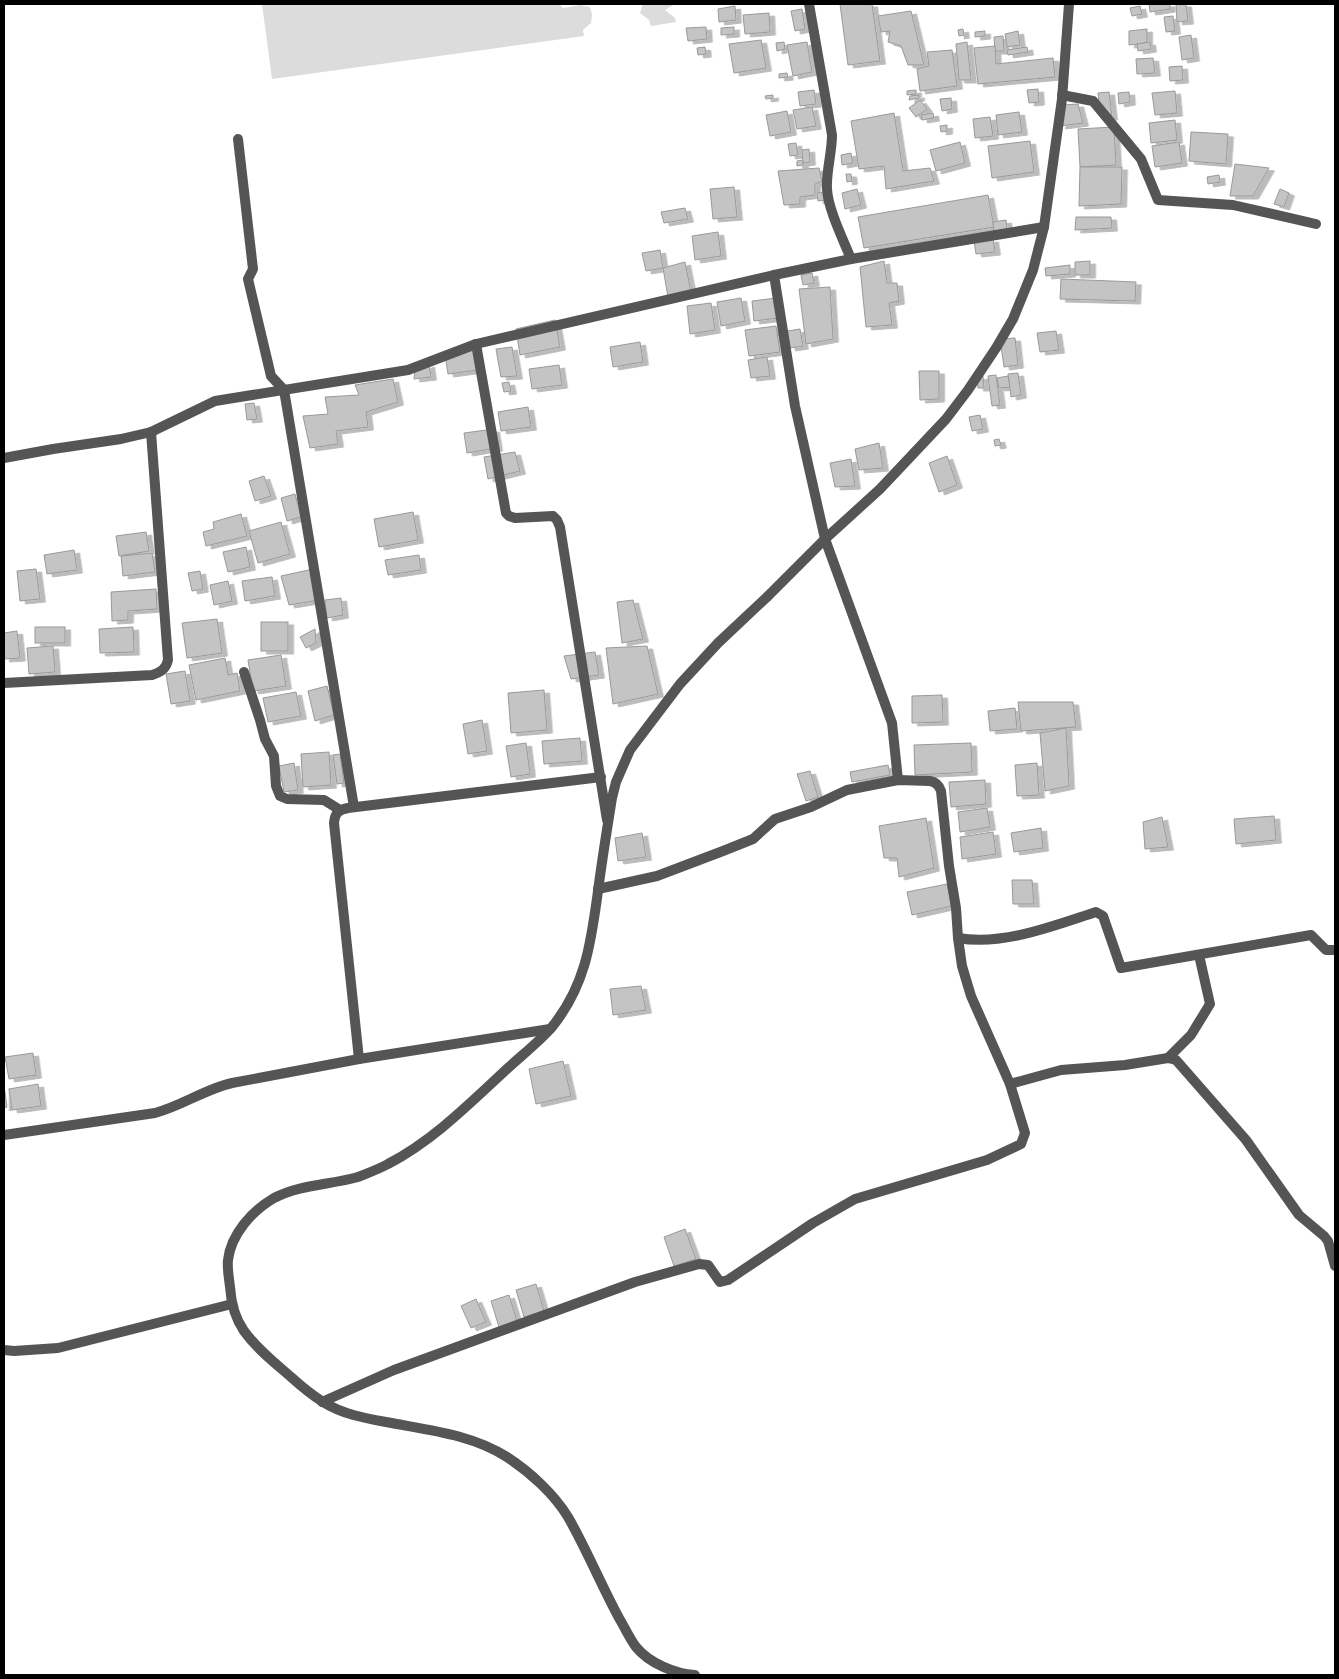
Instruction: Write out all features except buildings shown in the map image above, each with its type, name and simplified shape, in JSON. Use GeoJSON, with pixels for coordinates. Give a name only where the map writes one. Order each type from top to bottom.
{"type":"FeatureCollection","features":[{"type":"Feature","properties":{"kind":"street"},"geometry":{"type":"LineString","coordinates":[[809,4],[832,135],[832,154],[827,180],[828,200],[851,259]]}},
{"type":"Feature","properties":{"kind":"street"},"geometry":{"type":"LineString","coordinates":[[695,1675],[682,1674],[658,1664],[636,1647],[604,1590],[582,1542],[566,1514],[547,1492],[515,1462],[498,1451],[473,1441],[433,1430],[354,1416],[322,1402],[259,1348],[242,1328],[232,1304],[228,1261],[233,1242],[244,1223],[256,1210],[288,1191],[356,1178],[408,1153],[441,1128],[550,1029],[566,1007],[584,971],[590,947],[608,823],[616,782],[630,750],[680,684],[718,643],[824,539],[880,489],[946,419],[996,348],[1012,319],[1033,270],[1044,227],[1062,95],[1069,4]]}},
{"type":"Feature","properties":{"kind":"street"},"geometry":{"type":"LineString","coordinates":[[1062,95],[1093,101],[1141,159],[1158,200],[1233,205],[1316,224]]}},
{"type":"Feature","properties":{"kind":"street"},"geometry":{"type":"LineString","coordinates":[[238,139],[254,269],[248,279],[271,376],[284,390],[354,807]]}},
{"type":"Feature","properties":{"kind":"street"},"geometry":{"type":"LineString","coordinates":[[4,458],[121,439],[151,432],[215,402],[408,370],[476,344],[774,276],[851,259],[1044,227]]}},
{"type":"Feature","properties":{"kind":"street"},"geometry":{"type":"LineString","coordinates":[[774,276],[795,406],[824,539],[892,723],[898,780]]}},
{"type":"Feature","properties":{"kind":"street"},"geometry":{"type":"LineString","coordinates":[[476,344],[506,512],[509,516],[515,518],[553,516],[560,527],[608,823]]}},
{"type":"Feature","properties":{"kind":"street"},"geometry":{"type":"LineString","coordinates":[[4,683],[152,675],[166,667],[168,660],[151,432]]}},
{"type":"Feature","properties":{"kind":"street"},"geometry":{"type":"LineString","coordinates":[[244,672],[265,739],[274,756],[276,786],[280,796],[287,799],[324,800],[340,810]]}},
{"type":"Feature","properties":{"kind":"street"},"geometry":{"type":"LineString","coordinates":[[359,1059],[334,823],[335,815],[340,810],[354,807],[601,777]]}},
{"type":"Feature","properties":{"kind":"street"},"geometry":{"type":"LineString","coordinates":[[322,1402],[394,1370],[635,1282],[698,1264],[708,1265],[720,1282],[728,1280],[813,1223],[855,1199],[987,1160],[1022,1144],[1025,1133],[1010,1084],[971,996],[962,966],[941,791],[939,785],[935,782],[898,780],[847,790],[775,819],[753,839],[657,876],[598,889]]}},
{"type":"Feature","properties":{"kind":"street"},"geometry":{"type":"LineString","coordinates":[[958,938],[969,940],[1030,934],[1096,912],[1103,916],[1121,968],[1311,936],[1326,950],[1335,950]]}},
{"type":"Feature","properties":{"kind":"street"},"geometry":{"type":"LineString","coordinates":[[1168,1058],[1191,1034],[1210,1004],[1199,954]]}},
{"type":"Feature","properties":{"kind":"street"},"geometry":{"type":"LineString","coordinates":[[4,1135],[154,1113],[178,1105],[218,1086],[359,1059],[550,1029]]}},
{"type":"Feature","properties":{"kind":"street"},"geometry":{"type":"LineString","coordinates":[[1010,1084],[1061,1070],[1125,1065],[1168,1058],[1176,1060],[1246,1140],[1299,1215],[1328,1241],[1335,1266]]}},
{"type":"Feature","properties":{"kind":"street"},"geometry":{"type":"LineString","coordinates":[[4,1350],[58,1348],[232,1304]]}},
{"type":"Feature","properties":{"kind":"shaded area"},"geometry":{"type":"Polygon","coordinates":[[[262,4],[559,4],[563,8],[580,5],[590,7],[592,14],[591,23],[583,30],[584,36],[272,79],[262,4]]]}},
{"type":"Feature","properties":{"kind":"shaded area"},"geometry":{"type":"Polygon","coordinates":[[[643,4],[675,4],[665,10],[675,18],[676,22],[651,26],[649,20],[640,13],[643,4]]]}}]}
